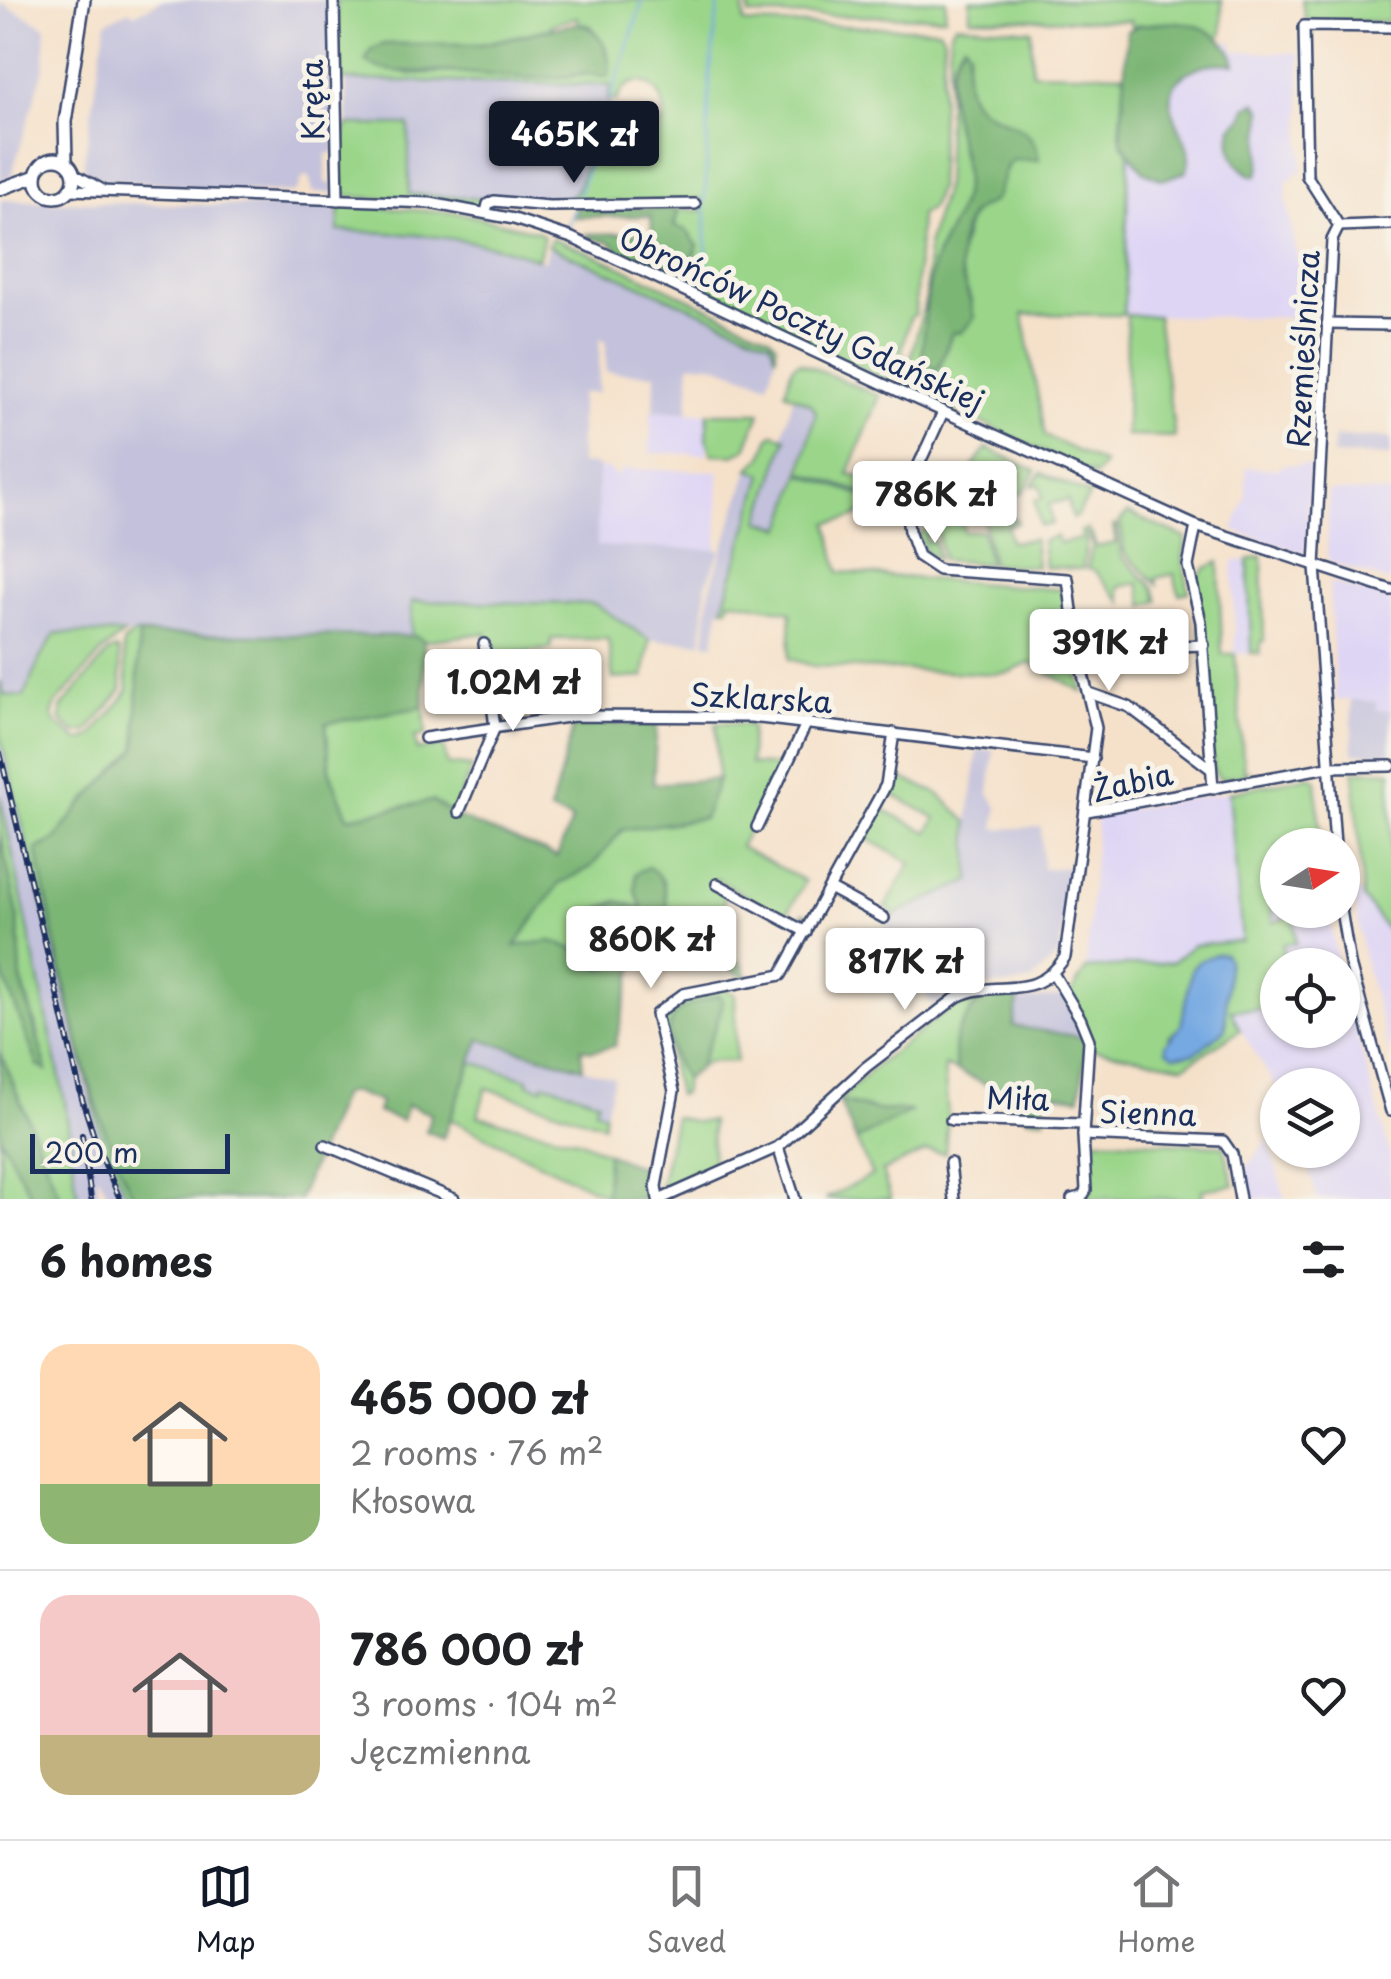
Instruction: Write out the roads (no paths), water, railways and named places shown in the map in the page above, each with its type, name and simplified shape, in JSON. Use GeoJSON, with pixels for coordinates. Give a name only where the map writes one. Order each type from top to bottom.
{"type":"FeatureCollection","features":[{"type":"Feature","properties":{"kind":"main road"},"geometry":{"type":"LineString","coordinates":[[37,182],[64,122],[84,0]]}},
{"type":"Feature","properties":{"kind":"main road"},"geometry":{"type":"LineString","coordinates":[[37,182],[52,198],[70,190],[74,174],[66,162],[64,122]]}},
{"type":"Feature","properties":{"kind":"main road"},"geometry":{"type":"LineString","coordinates":[[50,159],[66,162]]}},
{"type":"Feature","properties":{"kind":"main road"},"geometry":{"type":"LineString","coordinates":[[2,189],[37,182]]}},
{"type":"Feature","properties":{"kind":"street","name":"Kręta"},"geometry":{"type":"LineString","coordinates":[[334,0],[338,200]]}},
{"type":"Feature","properties":{"kind":"street","name":"Rzemieślnicza"},"geometry":{"type":"LineString","coordinates":[[1333,828],[1315,566],[1332,240],[1339,226],[1307,176],[1304,26],[1391,26]]}},
{"type":"Feature","properties":{"kind":"street","name":"Obrońców Poczty Gdańskiej"},"geometry":{"type":"LineString","coordinates":[[74,174],[108,192]]}},
{"type":"Feature","properties":{"kind":"street","name":"Obrońców Poczty Gdańskiej"},"geometry":{"type":"LineString","coordinates":[[70,190],[430,203],[486,212],[572,238],[1196,526],[1391,590]]}},
{"type":"Feature","properties":{"kind":"street"},"geometry":{"type":"LineString","coordinates":[[486,212],[488,204],[494,201],[549,206],[696,204]]}},
{"type":"Feature","properties":{"kind":"street"},"geometry":{"type":"LineString","coordinates":[[1339,226],[1391,224]]}},
{"type":"Feature","properties":{"kind":"street"},"geometry":{"type":"LineString","coordinates":[[1328,324],[1391,325]]}},
{"type":"Feature","properties":{"kind":"street"},"geometry":{"type":"LineString","coordinates":[[943,412],[904,497],[914,550],[923,561],[940,570],[1068,579],[1076,650],[1096,720],[1087,811]]}},
{"type":"Feature","properties":{"kind":"street"},"geometry":{"type":"LineString","coordinates":[[1196,526],[1188,566],[1200,609],[1213,789]]}},
{"type":"Feature","properties":{"kind":"street"},"geometry":{"type":"LineString","coordinates":[[459,812],[495,727],[484,644]]}},
{"type":"Feature","properties":{"kind":"street"},"geometry":{"type":"LineString","coordinates":[[1076,650],[1204,645]]}},
{"type":"Feature","properties":{"kind":"street"},"geometry":{"type":"LineString","coordinates":[[1089,694],[1129,708],[1211,770]]}},
{"type":"Feature","properties":{"kind":"street","name":"Szklarska"},"geometry":{"type":"LineString","coordinates":[[426,738],[574,716],[752,717],[1093,758]]}},
{"type":"Feature","properties":{"kind":"street"},"geometry":{"type":"LineString","coordinates":[[756,827],[807,722]]}},
{"type":"Feature","properties":{"kind":"street"},"geometry":{"type":"LineString","coordinates":[[894,733],[886,784],[806,932],[776,977],[682,994],[658,1011],[656,1023],[674,1086],[673,1110],[656,1186],[660,1199],[778,1147],[866,1067],[957,997],[968,991],[1020,989],[1053,973],[1089,1040],[1083,1129]]}},
{"type":"Feature","properties":{"kind":"street","name":"Żabia"},"geometry":{"type":"LineString","coordinates":[[1053,973],[1068,950],[1087,811],[1328,767],[1391,766]]}},
{"type":"Feature","properties":{"kind":"street"},"geometry":{"type":"LineString","coordinates":[[717,884],[806,932]]}},
{"type":"Feature","properties":{"kind":"street"},"geometry":{"type":"LineString","coordinates":[[830,889],[884,918]]}},
{"type":"Feature","properties":{"kind":"street"},"geometry":{"type":"LineString","coordinates":[[1343,928],[1391,1112]]}},
{"type":"Feature","properties":{"kind":"street","name":"Miła"},"geometry":{"type":"LineString","coordinates":[[951,1120],[1083,1129]]}},
{"type":"Feature","properties":{"kind":"street","name":"Sienna"},"geometry":{"type":"LineString","coordinates":[[1072,1199],[1085,1192],[1083,1129],[1224,1141],[1232,1154],[1240,1199]]}},
{"type":"Feature","properties":{"kind":"street"},"geometry":{"type":"LineString","coordinates":[[325,1145],[454,1199]]}},
{"type":"Feature","properties":{"kind":"street"},"geometry":{"type":"LineString","coordinates":[[778,1147],[795,1199]]}},
{"type":"Feature","properties":{"kind":"street"},"geometry":{"type":"LineString","coordinates":[[950,1164],[954,1199]]}},
{"type":"Feature","properties":{"kind":"water"},"geometry":{"type":"Polygon","coordinates":[[[1216,954],[1224,954],[1228,960],[1225,1030],[1195,1053],[1174,1056],[1166,1050],[1166,1044],[1181,1026],[1192,968],[1216,954]]]}},
{"type":"Feature","properties":{"kind":"waterway"},"geometry":{"type":"LineString","coordinates":[[577,200],[643,0]]}},
{"type":"Feature","properties":{"kind":"waterway"},"geometry":{"type":"LineString","coordinates":[[705,202],[710,74],[719,0]]}},
{"type":"Feature","properties":{"kind":"waterway"},"geometry":{"type":"LineString","coordinates":[[705,208],[708,295]]}},
{"type":"Feature","properties":{"kind":"waterway"},"geometry":{"type":"LineString","coordinates":[[566,230],[574,209]]}},
{"type":"Feature","properties":{"kind":"railway"},"geometry":{"type":"LineString","coordinates":[[0,753],[82,1099],[120,1199]]}},
{"type":"Feature","properties":{"kind":"railway"},"geometry":{"type":"LineString","coordinates":[[82,1135],[91,1199]]}}]}
